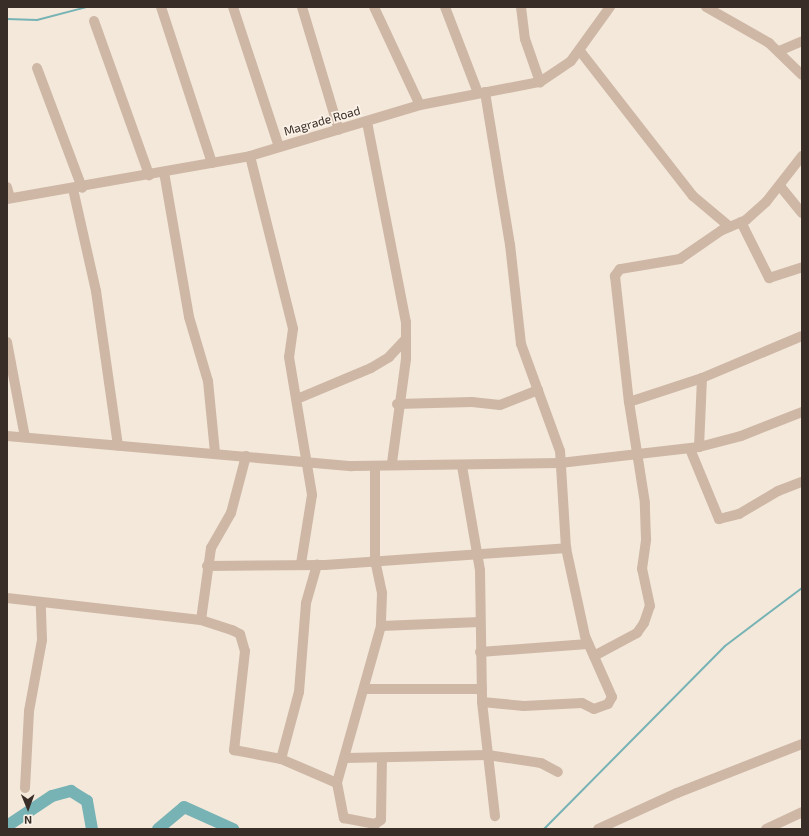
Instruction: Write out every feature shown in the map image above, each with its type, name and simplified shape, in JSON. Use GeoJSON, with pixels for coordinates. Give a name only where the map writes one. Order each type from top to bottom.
{"type":"FeatureCollection","features":[{"type":"Feature","properties":{"kind":"street"},"geometry":{"type":"LineString","coordinates":[[161,7],[212,163]]}},
{"type":"Feature","properties":{"kind":"street"},"geometry":{"type":"LineString","coordinates":[[233,7],[279,147]]}},
{"type":"Feature","properties":{"kind":"street"},"geometry":{"type":"LineString","coordinates":[[302,7],[339,130]]}},
{"type":"Feature","properties":{"kind":"street"},"geometry":{"type":"LineString","coordinates":[[374,7],[420,105]]}},
{"type":"Feature","properties":{"kind":"street"},"geometry":{"type":"LineString","coordinates":[[445,7],[482,92],[510,244],[521,344],[556,440],[560,463],[566,548],[588,644],[612,693],[611,701],[601,708],[594,709],[582,702],[524,706],[482,702]]}},
{"type":"Feature","properties":{"kind":"street"},"geometry":{"type":"LineString","coordinates":[[521,7],[525,39],[540,82]]}},
{"type":"Feature","properties":{"kind":"street","name":"Magrade Road"},"geometry":{"type":"LineString","coordinates":[[8,198],[77,188],[250,156],[420,105],[540,82],[558,73],[580,50],[610,7]]}},
{"type":"Feature","properties":{"kind":"street"},"geometry":{"type":"LineString","coordinates":[[706,7],[779,51],[802,75]]}},
{"type":"Feature","properties":{"kind":"street"},"geometry":{"type":"LineString","coordinates":[[94,21],[149,175]]}},
{"type":"Feature","properties":{"kind":"street"},"geometry":{"type":"LineString","coordinates":[[779,51],[802,41]]}},
{"type":"Feature","properties":{"kind":"street"},"geometry":{"type":"LineString","coordinates":[[580,50],[693,196],[730,226]]}},
{"type":"Feature","properties":{"kind":"street"},"geometry":{"type":"LineString","coordinates":[[38,68],[77,188],[96,291],[118,445]]}},
{"type":"Feature","properties":{"kind":"street"},"geometry":{"type":"LineString","coordinates":[[367,122],[402,299],[406,339],[392,463]]}},
{"type":"Feature","properties":{"kind":"street"},"geometry":{"type":"LineString","coordinates":[[250,156],[292,320],[289,357],[308,462],[312,506],[302,564]]}},
{"type":"Feature","properties":{"kind":"street"},"geometry":{"type":"LineString","coordinates":[[594,656],[636,633],[644,623],[650,606],[642,570],[647,520],[619,329],[616,272],[680,259],[730,226],[755,214],[780,186],[802,156]]}},
{"type":"Feature","properties":{"kind":"street"},"geometry":{"type":"LineString","coordinates":[[164,172],[189,317],[208,381],[215,453]]}},
{"type":"Feature","properties":{"kind":"street"},"geometry":{"type":"LineString","coordinates":[[7,186],[8,198]]}},
{"type":"Feature","properties":{"kind":"street"},"geometry":{"type":"LineString","coordinates":[[780,186],[802,213]]}},
{"type":"Feature","properties":{"kind":"street"},"geometry":{"type":"LineString","coordinates":[[741,222],[769,278],[802,267]]}},
{"type":"Feature","properties":{"kind":"street"},"geometry":{"type":"LineString","coordinates":[[629,402],[702,378],[802,336]]}},
{"type":"Feature","properties":{"kind":"street"},"geometry":{"type":"LineString","coordinates":[[297,399],[371,368],[389,357],[406,339]]}},
{"type":"Feature","properties":{"kind":"street"},"geometry":{"type":"LineString","coordinates":[[7,342],[25,438]]}},
{"type":"Feature","properties":{"kind":"street"},"geometry":{"type":"LineString","coordinates":[[702,378],[694,448],[719,519],[739,514],[778,490],[802,482]]}},
{"type":"Feature","properties":{"kind":"street"},"geometry":{"type":"LineString","coordinates":[[398,404],[472,402],[500,405],[538,390]]}},
{"type":"Feature","properties":{"kind":"street"},"geometry":{"type":"LineString","coordinates":[[7,436],[308,462],[375,466],[392,463],[462,466],[560,463],[638,457],[694,448],[741,436],[802,412]]}},
{"type":"Feature","properties":{"kind":"street"},"geometry":{"type":"LineString","coordinates":[[201,620],[207,566],[211,548],[231,513],[246,456]]}},
{"type":"Feature","properties":{"kind":"street"},"geometry":{"type":"LineString","coordinates":[[375,466],[375,560],[382,593],[381,626],[366,689],[346,758],[337,783],[344,818],[379,823],[382,758]]}},
{"type":"Feature","properties":{"kind":"street"},"geometry":{"type":"LineString","coordinates":[[462,466],[480,576],[480,652],[482,702],[495,816]]}},
{"type":"Feature","properties":{"kind":"street"},"geometry":{"type":"LineString","coordinates":[[207,566],[317,565],[476,552],[566,548]]}},
{"type":"Feature","properties":{"kind":"street"},"geometry":{"type":"LineString","coordinates":[[281,759],[298,692],[306,603],[317,565]]}},
{"type":"Feature","properties":{"kind":"street"},"geometry":{"type":"LineString","coordinates":[[7,598],[201,620],[232,630],[244,641],[234,750],[281,759],[337,783]]}},
{"type":"Feature","properties":{"kind":"street"},"geometry":{"type":"LineString","coordinates":[[25,788],[29,711],[42,640],[42,602]]}},
{"type":"Feature","properties":{"kind":"street"},"geometry":{"type":"LineString","coordinates":[[381,626],[480,622]]}},
{"type":"Feature","properties":{"kind":"street"},"geometry":{"type":"LineString","coordinates":[[480,652],[588,644]]}},
{"type":"Feature","properties":{"kind":"street"},"geometry":{"type":"LineString","coordinates":[[366,689],[482,689]]}},
{"type":"Feature","properties":{"kind":"street"},"geometry":{"type":"LineString","coordinates":[[598,829],[677,793],[802,744]]}},
{"type":"Feature","properties":{"kind":"street"},"geometry":{"type":"LineString","coordinates":[[346,758],[488,755],[541,763],[558,772]]}},
{"type":"Feature","properties":{"kind":"street"},"geometry":{"type":"LineString","coordinates":[[766,829],[802,812]]}},
{"type":"Feature","properties":{"kind":"waterway"},"geometry":{"type":"LineString","coordinates":[[7,19],[37,20],[87,7]]}},
{"type":"Feature","properties":{"kind":"waterway"},"geometry":{"type":"LineString","coordinates":[[544,829],[725,646],[802,588]]}},
{"type":"Feature","properties":{"kind":"waterway"},"geometry":{"type":"LineString","coordinates":[[7,826],[52,796],[71,791],[87,801],[92,829]]}},
{"type":"Feature","properties":{"kind":"waterway"},"geometry":{"type":"LineString","coordinates":[[158,829],[184,807],[233,829]]}}]}
